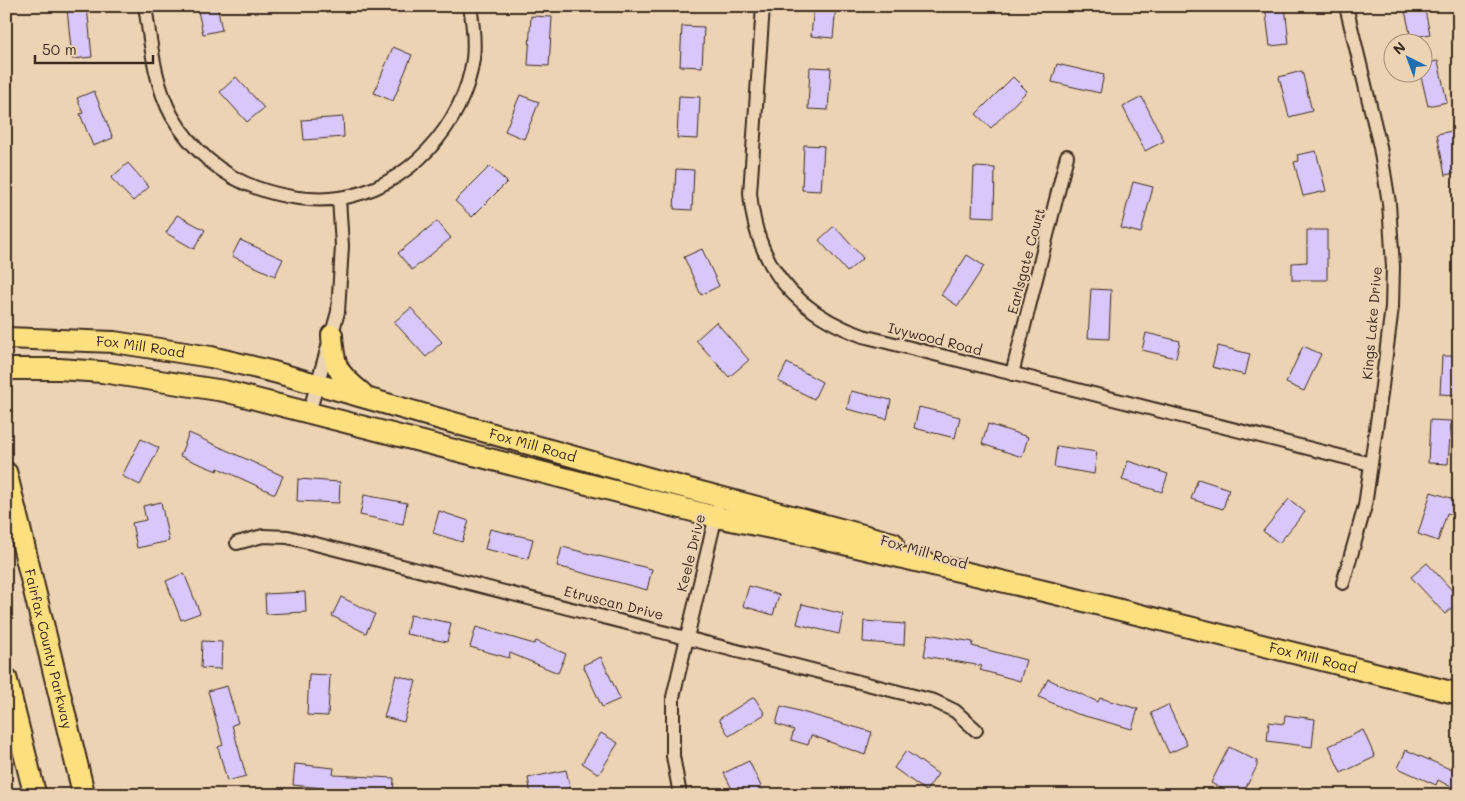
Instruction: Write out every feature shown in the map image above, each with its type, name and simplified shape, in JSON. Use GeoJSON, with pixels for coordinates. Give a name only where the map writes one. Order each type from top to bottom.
{"type":"FeatureCollection","features":[{"type":"Feature","properties":{"kind":"highway","name":"Fairfax County Parkway"},"geometry":{"type":"LineString","coordinates":[[6,473],[84,795]]}},
{"type":"Feature","properties":{"kind":"highway"},"geometry":{"type":"LineString","coordinates":[[6,679],[35,795]]}},
{"type":"Feature","properties":{"kind":"main road"},"geometry":{"type":"LineString","coordinates":[[332,335],[334,363],[339,373],[370,399]]}},
{"type":"Feature","properties":{"kind":"main road","name":"Fox Mill Road"},"geometry":{"type":"LineString","coordinates":[[6,338],[83,340],[157,348],[211,357],[317,384],[721,497],[811,520],[981,569],[1052,593]]}},
{"type":"Feature","properties":{"kind":"main road","name":"Fox Mill Road"},"geometry":{"type":"LineString","coordinates":[[6,369],[59,369],[149,378],[224,391],[716,517],[806,535],[1052,593],[1459,694]]}},
{"type":"Feature","properties":{"kind":"street"},"geometry":{"type":"LineString","coordinates":[[146,6],[160,89],[172,116],[199,152],[233,178],[271,193],[321,199],[357,194],[399,173],[425,152],[447,125],[456,110],[470,76],[474,39],[470,6]]}},
{"type":"Feature","properties":{"kind":"street","name":"Ivywood Road"},"geometry":{"type":"LineString","coordinates":[[763,6],[750,193],[752,218],[758,241],[781,281],[797,298],[819,316],[848,331],[1371,464]]}},
{"type":"Feature","properties":{"kind":"street","name":"Kings Lake Drive"},"geometry":{"type":"LineString","coordinates":[[1343,583],[1361,523],[1371,464],[1392,307],[1393,266],[1390,221],[1380,147],[1346,6]]}},
{"type":"Feature","properties":{"kind":"street","name":"Earlsgate Court"},"geometry":{"type":"LineString","coordinates":[[1012,374],[1067,156]]}},
{"type":"Feature","properties":{"kind":"street"},"geometry":{"type":"LineString","coordinates":[[309,414],[332,335],[342,279],[339,198]]}},
{"type":"Feature","properties":{"kind":"street","name":"Keele Drive"},"geometry":{"type":"LineString","coordinates":[[680,795],[673,756],[672,716],[676,677],[721,497]]}},
{"type":"Feature","properties":{"kind":"street","name":"Etruscan Drive"},"geometry":{"type":"LineString","coordinates":[[237,543],[263,536],[288,537],[686,636],[934,700],[955,712],[976,730]]}},
{"type":"Feature","properties":{"kind":"building"},"geometry":{"type":"Polygon","coordinates":[[[87,6],[92,57],[72,59],[67,8],[87,6]]]}},
{"type":"Feature","properties":{"kind":"building"},"geometry":{"type":"Polygon","coordinates":[[[197,6],[217,6],[222,30],[203,34],[197,6]]]}},
{"type":"Feature","properties":{"kind":"building"},"geometry":{"type":"Polygon","coordinates":[[[814,6],[836,6],[833,38],[811,36],[814,6]]]}},
{"type":"Feature","properties":{"kind":"building"},"geometry":{"type":"Polygon","coordinates":[[[1265,6],[1285,6],[1289,44],[1270,46],[1265,6]]]}},
{"type":"Feature","properties":{"kind":"building"},"geometry":{"type":"Polygon","coordinates":[[[1404,6],[1424,6],[1430,32],[1410,32],[1404,6]]]}},
{"type":"Feature","properties":{"kind":"building"},"geometry":{"type":"Polygon","coordinates":[[[531,16],[552,17],[549,66],[528,65],[531,16]]]}},
{"type":"Feature","properties":{"kind":"building"},"geometry":{"type":"Polygon","coordinates":[[[682,26],[704,27],[702,67],[680,66],[682,26]]]}},
{"type":"Feature","properties":{"kind":"building"},"geometry":{"type":"Polygon","coordinates":[[[393,47],[412,55],[393,101],[374,93],[393,47]]]}},
{"type":"Feature","properties":{"kind":"building"},"geometry":{"type":"Polygon","coordinates":[[[1438,61],[1447,102],[1428,106],[1422,82],[1432,82],[1432,62],[1438,61]]]}},
{"type":"Feature","properties":{"kind":"building"},"geometry":{"type":"Polygon","coordinates":[[[1057,64],[1104,75],[1100,93],[1052,82],[1057,64]]]}},
{"type":"Feature","properties":{"kind":"building"},"geometry":{"type":"Polygon","coordinates":[[[810,67],[831,68],[828,110],[808,109],[810,67]]]}},
{"type":"Feature","properties":{"kind":"building"},"geometry":{"type":"Polygon","coordinates":[[[1302,71],[1312,111],[1289,117],[1279,77],[1302,71]]]}},
{"type":"Feature","properties":{"kind":"building"},"geometry":{"type":"Polygon","coordinates":[[[236,77],[264,108],[247,122],[220,92],[236,77]]]}},
{"type":"Feature","properties":{"kind":"building"},"geometry":{"type":"Polygon","coordinates":[[[1013,77],[1027,91],[991,128],[976,114],[1013,77]]]}},
{"type":"Feature","properties":{"kind":"building"},"geometry":{"type":"Polygon","coordinates":[[[94,91],[113,138],[93,146],[80,114],[83,113],[77,98],[94,91]]]}},
{"type":"Feature","properties":{"kind":"building"},"geometry":{"type":"Polygon","coordinates":[[[520,95],[539,102],[524,139],[505,131],[520,95]]]}},
{"type":"Feature","properties":{"kind":"building"},"geometry":{"type":"Polygon","coordinates":[[[679,96],[700,97],[698,139],[677,138],[679,96]]]}},
{"type":"Feature","properties":{"kind":"building"},"geometry":{"type":"Polygon","coordinates":[[[1142,97],[1164,141],[1145,151],[1123,107],[1142,97]]]}},
{"type":"Feature","properties":{"kind":"building"},"geometry":{"type":"Polygon","coordinates":[[[343,117],[344,137],[304,140],[302,120],[343,117]]]}},
{"type":"Feature","properties":{"kind":"building"},"geometry":{"type":"Polygon","coordinates":[[[1457,130],[1459,172],[1445,175],[1437,134],[1457,130]]]}},
{"type":"Feature","properties":{"kind":"building"},"geometry":{"type":"Polygon","coordinates":[[[804,145],[824,146],[821,191],[802,190],[804,145]]]}},
{"type":"Feature","properties":{"kind":"building"},"geometry":{"type":"Polygon","coordinates":[[[1316,151],[1326,191],[1303,196],[1294,162],[1299,161],[1297,155],[1316,151]]]}},
{"type":"Feature","properties":{"kind":"building"},"geometry":{"type":"Polygon","coordinates":[[[128,163],[149,187],[133,201],[111,178],[128,163]]]}},
{"type":"Feature","properties":{"kind":"building"},"geometry":{"type":"Polygon","coordinates":[[[490,166],[507,182],[472,217],[455,201],[490,166]]]}},
{"type":"Feature","properties":{"kind":"building"},"geometry":{"type":"Polygon","coordinates":[[[974,167],[995,168],[994,217],[972,216],[974,167]]]}},
{"type":"Feature","properties":{"kind":"building"},"geometry":{"type":"Polygon","coordinates":[[[676,169],[694,170],[692,210],[674,209],[676,169]]]}},
{"type":"Feature","properties":{"kind":"building"},"geometry":{"type":"Polygon","coordinates":[[[1133,182],[1153,187],[1141,233],[1121,228],[1133,182]]]}},
{"type":"Feature","properties":{"kind":"building"},"geometry":{"type":"Polygon","coordinates":[[[177,215],[205,230],[194,249],[166,233],[177,215]]]}},
{"type":"Feature","properties":{"kind":"building"},"geometry":{"type":"Polygon","coordinates":[[[437,221],[451,238],[412,270],[398,253],[437,221]]]}},
{"type":"Feature","properties":{"kind":"building"},"geometry":{"type":"Polygon","coordinates":[[[834,226],[863,258],[847,272],[819,240],[834,226]]]}},
{"type":"Feature","properties":{"kind":"building"},"geometry":{"type":"Polygon","coordinates":[[[1307,230],[1327,230],[1327,280],[1292,280],[1292,263],[1307,262],[1307,230]]]}},
{"type":"Feature","properties":{"kind":"building"},"geometry":{"type":"Polygon","coordinates":[[[240,240],[283,259],[275,276],[232,256],[240,240]]]}},
{"type":"Feature","properties":{"kind":"building"},"geometry":{"type":"Polygon","coordinates":[[[702,249],[719,286],[701,295],[684,257],[702,249]]]}},
{"type":"Feature","properties":{"kind":"building"},"geometry":{"type":"Polygon","coordinates":[[[967,255],[984,266],[958,306],[941,295],[967,255]]]}},
{"type":"Feature","properties":{"kind":"building"},"geometry":{"type":"Polygon","coordinates":[[[1091,289],[1111,290],[1109,339],[1088,338],[1091,289]]]}},
{"type":"Feature","properties":{"kind":"building"},"geometry":{"type":"Polygon","coordinates":[[[411,308],[442,342],[426,357],[394,322],[411,308]]]}},
{"type":"Feature","properties":{"kind":"building"},"geometry":{"type":"Polygon","coordinates":[[[716,322],[749,360],[729,377],[696,340],[716,322]]]}},
{"type":"Feature","properties":{"kind":"building"},"geometry":{"type":"Polygon","coordinates":[[[1146,333],[1180,341],[1176,358],[1142,350],[1146,333]]]}},
{"type":"Feature","properties":{"kind":"building"},"geometry":{"type":"Polygon","coordinates":[[[1218,346],[1250,354],[1245,375],[1212,367],[1218,346]]]}},
{"type":"Feature","properties":{"kind":"building"},"geometry":{"type":"Polygon","coordinates":[[[1303,346],[1321,354],[1304,391],[1286,383],[1303,346]]]}},
{"type":"Feature","properties":{"kind":"building"},"geometry":{"type":"Polygon","coordinates":[[[1442,356],[1459,356],[1459,395],[1440,394],[1442,356]]]}},
{"type":"Feature","properties":{"kind":"building"},"geometry":{"type":"Polygon","coordinates":[[[787,363],[822,382],[814,399],[778,381],[787,363]]]}},
{"type":"Feature","properties":{"kind":"building"},"geometry":{"type":"Polygon","coordinates":[[[851,391],[891,400],[887,419],[847,409],[851,391]]]}},
{"type":"Feature","properties":{"kind":"building"},"geometry":{"type":"Polygon","coordinates":[[[919,407],[960,417],[955,438],[914,428],[919,407]]]}},
{"type":"Feature","properties":{"kind":"building"},"geometry":{"type":"Polygon","coordinates":[[[1430,420],[1451,421],[1448,464],[1428,463],[1430,420]]]}},
{"type":"Feature","properties":{"kind":"building"},"geometry":{"type":"Polygon","coordinates":[[[988,424],[1028,437],[1022,457],[982,444],[988,424]]]}},
{"type":"Feature","properties":{"kind":"building"},"geometry":{"type":"Polygon","coordinates":[[[189,433],[283,476],[275,494],[218,468],[217,471],[180,456],[189,433]]]}},
{"type":"Feature","properties":{"kind":"building"},"geometry":{"type":"Polygon","coordinates":[[[141,439],[159,448],[140,485],[122,476],[141,439]]]}},
{"type":"Feature","properties":{"kind":"building"},"geometry":{"type":"Polygon","coordinates":[[[1057,446],[1097,452],[1094,474],[1054,467],[1057,446]]]}},
{"type":"Feature","properties":{"kind":"building"},"geometry":{"type":"Polygon","coordinates":[[[1128,461],[1168,474],[1162,492],[1122,480],[1128,461]]]}},
{"type":"Feature","properties":{"kind":"building"},"geometry":{"type":"Polygon","coordinates":[[[298,479],[340,482],[339,503],[297,501],[298,479]]]}},
{"type":"Feature","properties":{"kind":"building"},"geometry":{"type":"Polygon","coordinates":[[[1198,479],[1229,489],[1223,509],[1191,499],[1198,479]]]}},
{"type":"Feature","properties":{"kind":"building"},"geometry":{"type":"Polygon","coordinates":[[[1431,492],[1457,500],[1453,515],[1447,513],[1438,541],[1418,534],[1431,492]]]}},
{"type":"Feature","properties":{"kind":"building"},"geometry":{"type":"Polygon","coordinates":[[[364,495],[407,503],[403,524],[360,515],[364,495]]]}},
{"type":"Feature","properties":{"kind":"building"},"geometry":{"type":"Polygon","coordinates":[[[1289,499],[1305,512],[1279,543],[1263,531],[1289,499]]]}},
{"type":"Feature","properties":{"kind":"building"},"geometry":{"type":"Polygon","coordinates":[[[161,502],[169,541],[137,548],[132,523],[146,520],[143,506],[161,502]]]}},
{"type":"Feature","properties":{"kind":"building"},"geometry":{"type":"Polygon","coordinates":[[[439,511],[469,521],[462,542],[433,533],[439,511]]]}},
{"type":"Feature","properties":{"kind":"building"},"geometry":{"type":"Polygon","coordinates":[[[490,529],[533,539],[528,559],[485,549],[490,529]]]}},
{"type":"Feature","properties":{"kind":"building"},"geometry":{"type":"Polygon","coordinates":[[[562,547],[652,569],[647,590],[557,566],[562,547]]]}},
{"type":"Feature","properties":{"kind":"building"},"geometry":{"type":"Polygon","coordinates":[[[1427,563],[1459,598],[1459,602],[1445,614],[1411,577],[1427,563]]]}},
{"type":"Feature","properties":{"kind":"building"},"geometry":{"type":"Polygon","coordinates":[[[184,573],[200,613],[181,620],[166,581],[184,573]]]}},
{"type":"Feature","properties":{"kind":"building"},"geometry":{"type":"Polygon","coordinates":[[[749,586],[779,595],[773,615],[743,606],[749,586]]]}},
{"type":"Feature","properties":{"kind":"building"},"geometry":{"type":"Polygon","coordinates":[[[305,592],[306,612],[266,614],[265,594],[305,592]]]}},
{"type":"Feature","properties":{"kind":"building"},"geometry":{"type":"Polygon","coordinates":[[[341,597],[375,614],[366,633],[332,616],[341,597]]]}},
{"type":"Feature","properties":{"kind":"building"},"geometry":{"type":"Polygon","coordinates":[[[802,604],[843,614],[839,634],[797,624],[802,604]]]}},
{"type":"Feature","properties":{"kind":"building"},"geometry":{"type":"Polygon","coordinates":[[[410,615],[451,623],[447,642],[406,634],[410,615]]]}},
{"type":"Feature","properties":{"kind":"building"},"geometry":{"type":"Polygon","coordinates":[[[864,621],[905,624],[904,645],[863,642],[864,621]]]}},
{"type":"Feature","properties":{"kind":"building"},"geometry":{"type":"Polygon","coordinates":[[[476,627],[534,644],[536,641],[566,654],[558,673],[510,653],[509,658],[470,647],[476,627]]]}},
{"type":"Feature","properties":{"kind":"building"},"geometry":{"type":"Polygon","coordinates":[[[928,634],[973,642],[972,646],[1026,660],[1020,681],[980,670],[982,666],[924,656],[928,634]]]}},
{"type":"Feature","properties":{"kind":"building"},"geometry":{"type":"Polygon","coordinates":[[[202,641],[222,642],[221,669],[201,668],[202,641]]]}},
{"type":"Feature","properties":{"kind":"building"},"geometry":{"type":"Polygon","coordinates":[[[601,657],[620,699],[602,707],[583,665],[601,657]]]}},
{"type":"Feature","properties":{"kind":"building"},"geometry":{"type":"Polygon","coordinates":[[[309,674],[330,675],[328,716],[307,715],[309,674]]]}},
{"type":"Feature","properties":{"kind":"building"},"geometry":{"type":"Polygon","coordinates":[[[396,675],[416,681],[404,722],[384,717],[396,675]]]}},
{"type":"Feature","properties":{"kind":"building"},"geometry":{"type":"Polygon","coordinates":[[[1048,679],[1098,702],[1100,698],[1138,709],[1132,729],[1074,713],[1039,697],[1048,679]]]}},
{"type":"Feature","properties":{"kind":"building"},"geometry":{"type":"Polygon","coordinates":[[[227,686],[238,723],[232,725],[246,776],[227,781],[218,747],[223,745],[208,691],[227,686]]]}},
{"type":"Feature","properties":{"kind":"building"},"geometry":{"type":"Polygon","coordinates":[[[754,697],[765,714],[729,736],[719,719],[754,697]]]}},
{"type":"Feature","properties":{"kind":"building"},"geometry":{"type":"Polygon","coordinates":[[[1168,705],[1187,745],[1169,753],[1151,713],[1168,705]]]}},
{"type":"Feature","properties":{"kind":"building"},"geometry":{"type":"Polygon","coordinates":[[[781,706],[872,732],[865,755],[811,735],[808,745],[791,740],[794,730],[776,724],[781,706]]]}},
{"type":"Feature","properties":{"kind":"building"},"geometry":{"type":"Polygon","coordinates":[[[1285,715],[1315,719],[1312,747],[1267,741],[1269,722],[1284,724],[1285,715]]]}},
{"type":"Feature","properties":{"kind":"building"},"geometry":{"type":"Polygon","coordinates":[[[1363,730],[1375,757],[1341,773],[1329,746],[1363,730]]]}},
{"type":"Feature","properties":{"kind":"building"},"geometry":{"type":"Polygon","coordinates":[[[601,733],[618,743],[599,774],[582,763],[601,733]]]}},
{"type":"Feature","properties":{"kind":"building"},"geometry":{"type":"Polygon","coordinates":[[[1229,747],[1257,761],[1257,766],[1242,795],[1233,795],[1211,783],[1229,747]]]}},
{"type":"Feature","properties":{"kind":"building"},"geometry":{"type":"Polygon","coordinates":[[[1406,750],[1459,773],[1459,791],[1438,780],[1436,785],[1398,768],[1406,750]]]}},
{"type":"Feature","properties":{"kind":"building"},"geometry":{"type":"Polygon","coordinates":[[[906,751],[938,774],[926,791],[894,768],[906,751]]]}},
{"type":"Feature","properties":{"kind":"building"},"geometry":{"type":"Polygon","coordinates":[[[749,761],[765,795],[735,795],[724,773],[749,761]]]}},
{"type":"Feature","properties":{"kind":"building"},"geometry":{"type":"Polygon","coordinates":[[[295,764],[334,768],[333,775],[394,778],[393,795],[352,795],[352,791],[293,785],[295,764]]]}},
{"type":"Feature","properties":{"kind":"building"},"geometry":{"type":"Polygon","coordinates":[[[566,770],[571,792],[557,795],[531,795],[528,778],[566,770]]]}}]}
